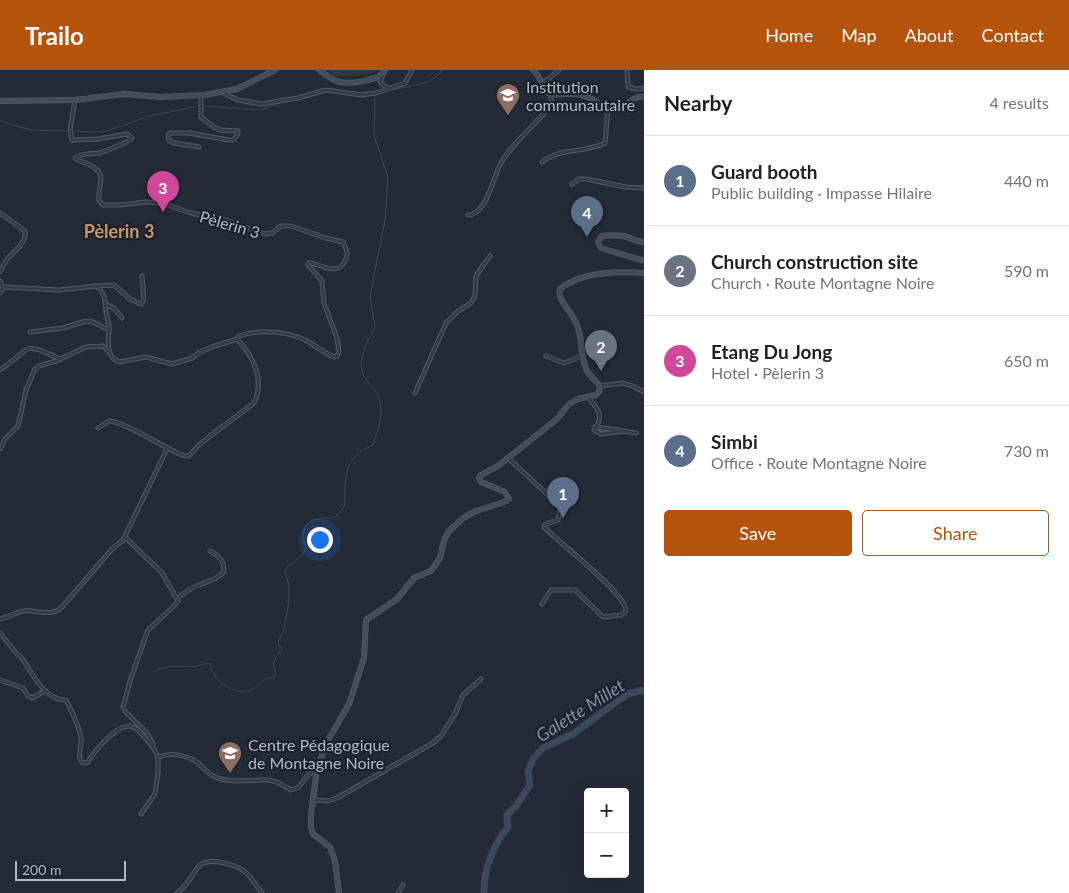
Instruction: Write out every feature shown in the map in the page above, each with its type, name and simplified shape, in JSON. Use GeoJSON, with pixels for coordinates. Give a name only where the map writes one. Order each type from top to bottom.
{"type":"FeatureCollection","features":[{"type":"Feature","properties":{"kind":"street"},"geometry":{"type":"LineString","coordinates":[[0,101],[75,100],[124,94],[161,97],[223,93],[237,89],[275,70]]}},
{"type":"Feature","properties":{"kind":"street"},"geometry":{"type":"LineString","coordinates":[[320,70],[336,81],[351,83],[379,77],[384,72]]}},
{"type":"Feature","properties":{"kind":"street"},"geometry":{"type":"LineString","coordinates":[[223,93],[238,100],[261,104],[298,98],[326,90],[361,95],[405,83],[412,70]]}},
{"type":"Feature","properties":{"kind":"street"},"geometry":{"type":"LineString","coordinates":[[468,215],[474,214],[482,208],[500,163],[552,103],[550,94],[544,89],[540,78],[533,70]]}},
{"type":"Feature","properties":{"kind":"street"},"geometry":{"type":"LineString","coordinates":[[542,84],[559,70]]}},
{"type":"Feature","properties":{"kind":"street"},"geometry":{"type":"LineString","coordinates":[[627,70],[628,87],[644,88]]}},
{"type":"Feature","properties":{"kind":"street"},"geometry":{"type":"LineString","coordinates":[[384,72],[380,82],[384,86],[391,88]]}},
{"type":"Feature","properties":{"kind":"street"},"geometry":{"type":"LineString","coordinates":[[550,94],[579,94],[608,108],[617,109],[635,98],[644,97]]}},
{"type":"Feature","properties":{"kind":"street"},"geometry":{"type":"LineString","coordinates":[[199,147],[174,143],[169,140],[168,136],[170,133],[188,133],[233,140],[238,134],[238,131],[234,130],[222,131],[216,129],[201,117],[201,95]]}},
{"type":"Feature","properties":{"kind":"street","name":"Pèlerin 3"},"geometry":{"type":"LineString","coordinates":[[75,100],[70,130],[72,140],[80,141],[127,134],[132,138],[129,142],[102,152],[80,155],[75,158],[98,169],[102,175],[98,192],[99,201],[103,205],[146,202],[163,203],[190,213],[222,219],[266,234],[272,233],[281,226],[291,226],[343,242],[348,251],[343,266],[331,270],[309,263],[308,265],[322,281],[324,303],[337,338],[339,351],[337,356],[329,355],[308,341],[282,332],[254,332],[239,336],[238,339]]}},
{"type":"Feature","properties":{"kind":"street"},"geometry":{"type":"LineString","coordinates":[[542,162],[552,155],[569,150],[595,148],[605,143],[608,108]]}},
{"type":"Feature","properties":{"kind":"street"},"geometry":{"type":"LineString","coordinates":[[572,184],[579,178],[626,187],[644,188]]}},
{"type":"Feature","properties":{"kind":"street"},"geometry":{"type":"LineString","coordinates":[[0,272],[6,260],[23,243],[26,237],[25,231],[1,215]]}},
{"type":"Feature","properties":{"kind":"street"},"geometry":{"type":"LineString","coordinates":[[644,242],[612,235],[602,236],[598,242],[601,248],[644,261]]}},
{"type":"Feature","properties":{"kind":"street"},"geometry":{"type":"LineString","coordinates":[[415,393],[446,323],[458,311],[470,304],[475,296],[476,276],[490,256]]}},
{"type":"Feature","properties":{"kind":"street"},"geometry":{"type":"LineString","coordinates":[[339,893],[335,861],[330,847],[313,834],[311,828],[316,769],[327,742],[349,704],[355,687],[364,658],[366,620],[397,599],[414,578],[431,571],[440,558],[444,540],[463,518],[476,511],[509,499],[505,492],[481,482],[481,475],[498,466],[557,419],[569,404],[578,398],[588,397],[599,392],[600,386],[588,371],[575,319],[560,297],[560,289],[582,279],[609,273],[644,273]]}},
{"type":"Feature","properties":{"kind":"street"},"geometry":{"type":"LineString","coordinates":[[3,286],[59,290],[114,285],[130,299],[141,304],[144,300],[142,276]]}},
{"type":"Feature","properties":{"kind":"street"},"geometry":{"type":"LineString","coordinates":[[0,281],[3,286]]}},
{"type":"Feature","properties":{"kind":"street"},"geometry":{"type":"LineString","coordinates":[[0,293],[3,286]]}},
{"type":"Feature","properties":{"kind":"street"},"geometry":{"type":"LineString","coordinates":[[96,286],[101,290],[106,304],[109,353]]}},
{"type":"Feature","properties":{"kind":"street"},"geometry":{"type":"LineString","coordinates":[[106,304],[115,309],[122,318]]}},
{"type":"Feature","properties":{"kind":"street"},"geometry":{"type":"LineString","coordinates":[[30,332],[63,328],[86,321],[93,322],[109,330]]}},
{"type":"Feature","properties":{"kind":"street"},"geometry":{"type":"LineString","coordinates":[[0,449],[5,439],[18,426],[26,390],[35,369],[86,347],[103,346],[112,358],[119,362],[146,357],[172,364],[192,358],[212,347],[238,339],[256,368],[259,393],[254,403],[198,446],[188,456],[167,448],[118,422],[109,421],[98,428]]}},
{"type":"Feature","properties":{"kind":"street"},"geometry":{"type":"LineString","coordinates":[[0,369],[23,351],[30,348],[42,350],[60,359]]}},
{"type":"Feature","properties":{"kind":"street"},"geometry":{"type":"LineString","coordinates":[[546,356],[564,363],[583,355]]}},
{"type":"Feature","properties":{"kind":"street"},"geometry":{"type":"LineString","coordinates":[[600,386],[622,383],[634,386],[644,392]]}},
{"type":"Feature","properties":{"kind":"street"},"geometry":{"type":"LineString","coordinates":[[588,397],[600,415],[599,422],[595,427]]}},
{"type":"Feature","properties":{"kind":"street"},"geometry":{"type":"LineString","coordinates":[[595,427],[619,430]]}},
{"type":"Feature","properties":{"kind":"street"},"geometry":{"type":"LineString","coordinates":[[595,427],[594,430],[602,434],[623,431],[636,433]]}},
{"type":"Feature","properties":{"kind":"street"},"geometry":{"type":"LineString","coordinates":[[0,620],[22,611],[57,612],[112,549],[125,537],[167,448]]}},
{"type":"Feature","properties":{"kind":"street"},"geometry":{"type":"LineString","coordinates":[[508,458],[558,504],[560,509],[558,520],[546,524],[544,527],[588,565],[626,606],[626,611],[621,615],[603,617],[575,590],[551,590],[542,604]]}},
{"type":"Feature","properties":{"kind":"street"},"geometry":{"type":"LineString","coordinates":[[125,537],[162,573],[178,601],[148,630],[123,707],[147,733],[158,757],[155,794],[141,814]]}},
{"type":"Feature","properties":{"kind":"street"},"geometry":{"type":"LineString","coordinates":[[177,598],[197,585],[222,575],[224,570],[223,562],[218,555],[210,551]]}},
{"type":"Feature","properties":{"kind":"street"},"geometry":{"type":"LineString","coordinates":[[0,633],[22,658],[45,691],[55,699],[66,700],[81,736],[79,752],[80,760],[83,763],[87,763],[92,755],[116,731],[123,727],[131,726],[136,728],[154,747]]}},
{"type":"Feature","properties":{"kind":"street"},"geometry":{"type":"LineString","coordinates":[[313,800],[328,801],[337,798],[433,742],[440,736],[455,714],[463,695],[481,679]]}},
{"type":"Feature","properties":{"kind":"street"},"geometry":{"type":"LineString","coordinates":[[0,680],[23,688],[28,696],[32,698],[45,691]]}},
{"type":"Feature","properties":{"kind":"street"},"geometry":{"type":"LineString","coordinates":[[158,757],[179,755],[190,758],[214,776],[236,781],[268,780],[281,783],[291,790],[299,787],[307,776],[316,769]]}},
{"type":"Feature","properties":{"kind":"street"},"geometry":{"type":"LineString","coordinates":[[177,893],[186,885],[198,866],[207,862],[230,864],[240,868],[248,873],[262,893]]}},
{"type":"Feature","properties":{"kind":"street"},"geometry":{"type":"LineString","coordinates":[[398,893],[404,885]]}},
{"type":"Feature","properties":{"kind":"shaded area"},"geometry":{"type":"Polygon","coordinates":[[[328,70],[379,70],[364,75],[335,76],[328,70]]]}},
{"type":"Feature","properties":{"kind":"waterway"},"geometry":{"type":"LineString","coordinates":[[391,90],[419,85],[433,79],[442,70]]}},
{"type":"Feature","properties":{"kind":"waterway"},"geometry":{"type":"LineString","coordinates":[[343,91],[361,93]]}},
{"type":"Feature","properties":{"kind":"waterway"},"geometry":{"type":"LineString","coordinates":[[154,672],[164,667],[193,667],[210,664],[220,682],[232,690],[239,691],[253,689],[263,680],[274,677],[276,674],[273,665],[282,649],[278,641],[284,630],[289,600],[289,584],[285,572],[287,567],[302,555],[306,549],[303,537],[305,527],[312,520],[335,517],[344,507],[347,470],[350,463],[362,451],[373,445],[378,430],[381,408],[376,392],[364,376],[361,364],[366,345],[375,328],[370,296],[385,221],[388,177],[374,135],[375,94]]}},
{"type":"Feature","properties":{"kind":"waterway"},"geometry":{"type":"LineString","coordinates":[[204,106],[260,110],[283,102]]}},
{"type":"Feature","properties":{"kind":"waterway"},"geometry":{"type":"LineString","coordinates":[[0,120],[32,130],[104,132],[150,116],[200,106]]}},
{"type":"Feature","properties":{"kind":"waterway","name":"Galette Millet"},"geometry":{"type":"LineString","coordinates":[[484,893],[487,866],[498,841],[508,827],[507,815],[516,806],[530,785],[528,772],[533,759],[543,748],[573,734],[627,694],[644,690]]}},
{"type":"Feature","properties":{"kind":"place","name":"Institution communautaire"},"geometry":{"type":"Point","coordinates":[508,116]}},
{"type":"Feature","properties":{"kind":"place","name":"Etang Du Jong"},"geometry":{"type":"Point","coordinates":[163,212]}},
{"type":"Feature","properties":{"kind":"place","name":"Simbi"},"geometry":{"type":"Point","coordinates":[587,237]}},
{"type":"Feature","properties":{"kind":"place","name":"Church construction site"},"geometry":{"type":"Point","coordinates":[601,371]}},
{"type":"Feature","properties":{"kind":"place","name":"Guard booth"},"geometry":{"type":"Point","coordinates":[563,518]}},
{"type":"Feature","properties":{"kind":"place","name":"Centre Pédagogique de Montagne Noire"},"geometry":{"type":"Point","coordinates":[230,774]}},
{"type":"Feature","properties":{"kind":"district","name":"Pèlerin 3"},"geometry":{"type":"Point","coordinates":[119,231]}}]}
